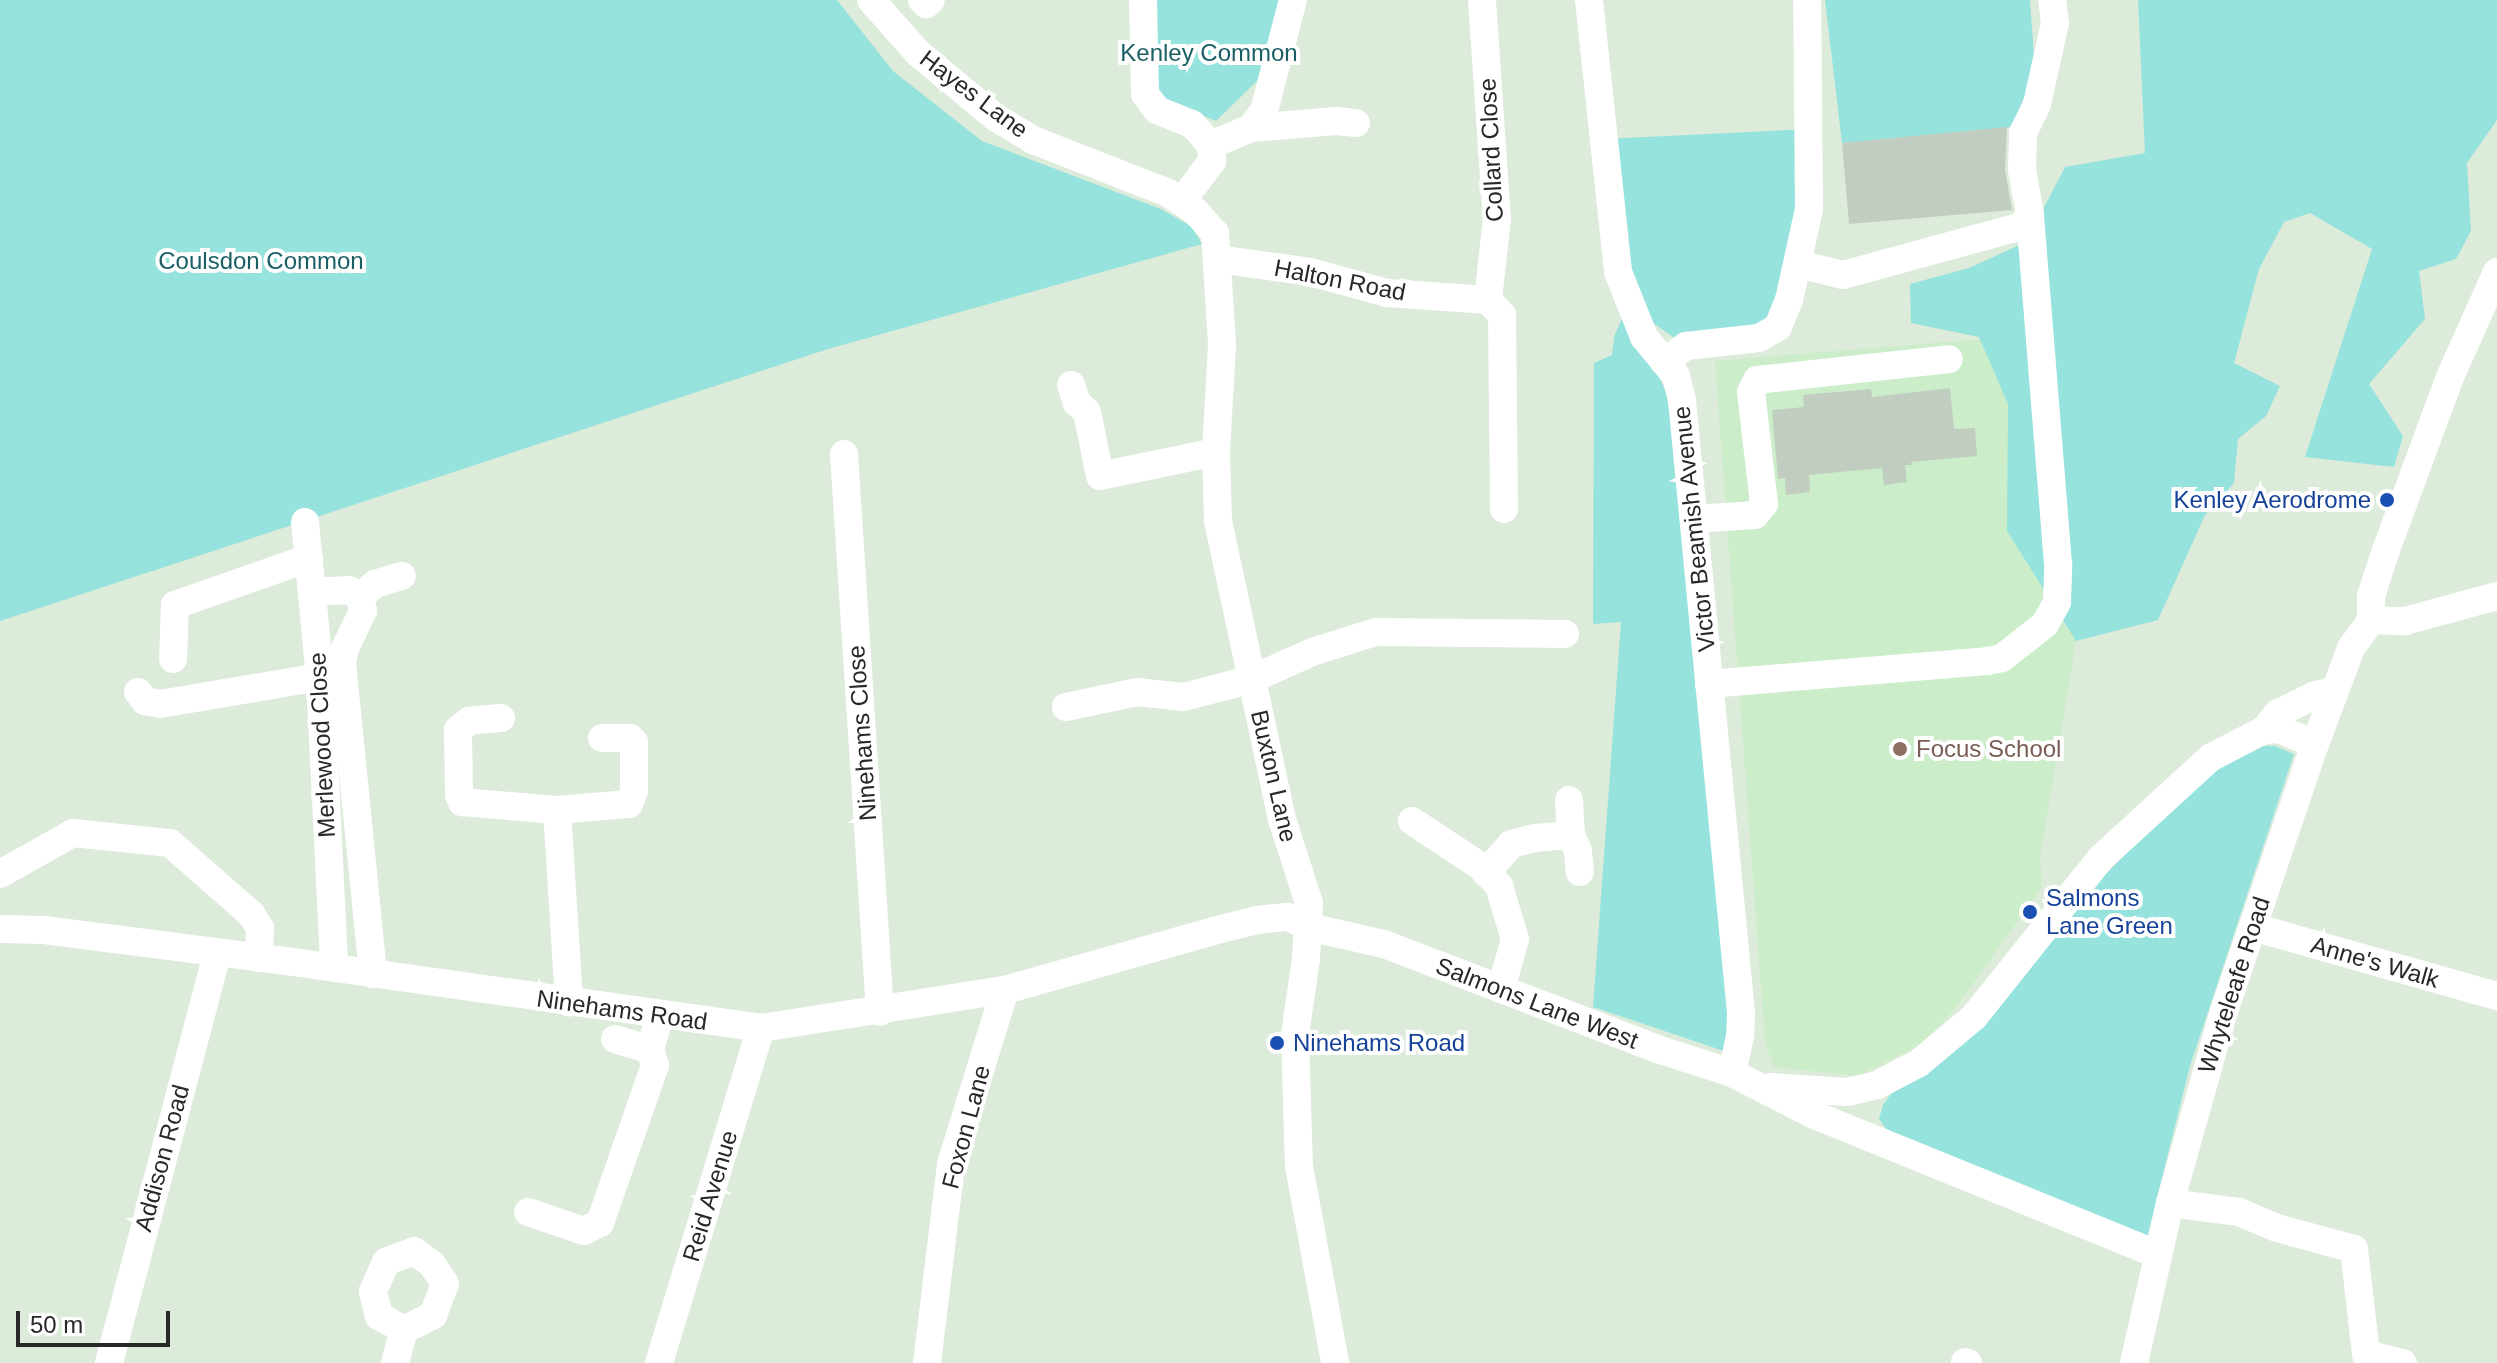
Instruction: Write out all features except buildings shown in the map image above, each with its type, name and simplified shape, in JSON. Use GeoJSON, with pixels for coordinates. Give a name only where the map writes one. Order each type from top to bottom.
{"type":"FeatureCollection","features":[{"type":"Feature","properties":{"kind":"street","name":"Hayes Lane"},"geometry":{"type":"LineString","coordinates":[[871,0],[918,53],[995,117],[1033,140],[1182,201]]}},
{"type":"Feature","properties":{"kind":"street"},"geometry":{"type":"LineString","coordinates":[[922,0],[926,4],[931,0]]}},
{"type":"Feature","properties":{"kind":"street"},"geometry":{"type":"LineString","coordinates":[[1143,0],[1145,94],[1157,110],[1192,124],[1211,145],[1212,161],[1182,201]]}},
{"type":"Feature","properties":{"kind":"street"},"geometry":{"type":"LineString","coordinates":[[1251,128],[1264,111],[1293,0]]}},
{"type":"Feature","properties":{"kind":"street","name":"Collard Close"},"geometry":{"type":"LineString","coordinates":[[1482,0],[1497,218],[1488,300]]}},
{"type":"Feature","properties":{"kind":"street","name":"Victor Beamish Avenue"},"geometry":{"type":"LineString","coordinates":[[1589,0],[1618,272],[1644,337],[1676,376],[1682,400],[1741,1013],[1740,1036],[1732,1073]]}},
{"type":"Feature","properties":{"kind":"street"},"geometry":{"type":"LineString","coordinates":[[1664,362],[1686,346],[1759,338],[1778,327],[1798,264],[1809,209],[1807,0]]}},
{"type":"Feature","properties":{"kind":"street"},"geometry":{"type":"LineString","coordinates":[[1709,684],[2002,658],[2045,624],[2057,602],[2058,564],[2030,214],[2022,170],[2023,133],[2037,104],[2055,23],[2052,0]]}},
{"type":"Feature","properties":{"kind":"street"},"geometry":{"type":"LineString","coordinates":[[1211,145],[1251,128],[1336,121],[1356,123]]}},
{"type":"Feature","properties":{"kind":"street","name":"Buxton Lane"},"geometry":{"type":"LineString","coordinates":[[1182,201],[1215,233],[1222,345],[1216,452],[1218,521],[1282,819],[1309,903],[1309,927],[1295,1034],[1299,1166],[1335,1363]]}},
{"type":"Feature","properties":{"kind":"street"},"geometry":{"type":"LineString","coordinates":[[1798,264],[1843,275],[2022,226],[2030,214]]}},
{"type":"Feature","properties":{"kind":"street","name":"Halton Road"},"geometry":{"type":"LineString","coordinates":[[1218,259],[1310,272],[1387,293],[1488,300]]}},
{"type":"Feature","properties":{"kind":"street"},"geometry":{"type":"LineString","coordinates":[[2497,272],[2450,377],[2391,535],[2371,596],[2371,620],[2405,621],[2497,596]]}},
{"type":"Feature","properties":{"kind":"street"},"geometry":{"type":"LineString","coordinates":[[1488,300],[1502,315],[1504,509]]}},
{"type":"Feature","properties":{"kind":"street"},"geometry":{"type":"LineString","coordinates":[[1694,519],[1755,515],[1764,504],[1751,392],[1757,380],[1949,359]]}},
{"type":"Feature","properties":{"kind":"street"},"geometry":{"type":"LineString","coordinates":[[1071,385],[1077,403],[1087,412],[1100,476],[1216,452]]}},
{"type":"Feature","properties":{"kind":"street","name":"Ninehams Close"},"geometry":{"type":"LineString","coordinates":[[844,454],[880,1012]]}},
{"type":"Feature","properties":{"kind":"street","name":"Merlewood Close"},"geometry":{"type":"LineString","coordinates":[[305,522],[320,677],[334,968]]}},
{"type":"Feature","properties":{"kind":"street"},"geometry":{"type":"LineString","coordinates":[[173,659],[175,605],[309,558]]}},
{"type":"Feature","properties":{"kind":"street"},"geometry":{"type":"LineString","coordinates":[[360,597],[375,584],[402,576]]}},
{"type":"Feature","properties":{"kind":"street"},"geometry":{"type":"LineString","coordinates":[[312,592],[349,590],[360,597],[363,611],[345,648],[342,663],[373,974]]}},
{"type":"Feature","properties":{"kind":"street","name":"Whyteleafe Road"},"geometry":{"type":"LineString","coordinates":[[2134,1363],[2157,1254],[2199,1091],[2315,744],[2359,632],[2371,620]]}},
{"type":"Feature","properties":{"kind":"street"},"geometry":{"type":"LineString","coordinates":[[1066,707],[1137,692],[1184,697],[1252,679],[1312,652],[1376,632],[1565,634]]}},
{"type":"Feature","properties":{"kind":"street"},"geometry":{"type":"LineString","coordinates":[[138,692],[145,701],[160,704],[320,677]]}},
{"type":"Feature","properties":{"kind":"street","name":"Salmons Lane West"},"geometry":{"type":"LineString","coordinates":[[1763,1086],[1847,1092],[1877,1085],[1919,1063],[1974,1017],[2101,858],[2162,799],[2210,758],[2264,730],[2277,714],[2315,695],[2335,691]]}},
{"type":"Feature","properties":{"kind":"street"},"geometry":{"type":"LineString","coordinates":[[501,718],[469,721],[458,730],[459,795],[462,802],[557,810],[629,804],[634,791],[634,742],[630,738],[602,738]]}},
{"type":"Feature","properties":{"kind":"street"},"geometry":{"type":"LineString","coordinates":[[2264,730],[2279,729],[2315,744]]}},
{"type":"Feature","properties":{"kind":"street"},"geometry":{"type":"LineString","coordinates":[[1569,800],[1571,835],[1578,851],[1580,872]]}},
{"type":"Feature","properties":{"kind":"street"},"geometry":{"type":"LineString","coordinates":[[557,810],[569,1003]]}},
{"type":"Feature","properties":{"kind":"street"},"geometry":{"type":"LineString","coordinates":[[1412,821],[1486,873],[1503,894],[1515,939],[1501,989]]}},
{"type":"Feature","properties":{"kind":"street"},"geometry":{"type":"LineString","coordinates":[[0,874],[73,833],[170,843],[251,914],[260,928],[259,958]]}},
{"type":"Feature","properties":{"kind":"street"},"geometry":{"type":"LineString","coordinates":[[1486,873],[1511,844],[1571,835]]}},
{"type":"Feature","properties":{"kind":"street","name":"Ninehams Road"},"geometry":{"type":"LineString","coordinates":[[0,929],[44,930],[761,1028],[880,1012],[1005,990],[1257,920],[1288,917],[1309,927]]}},
{"type":"Feature","properties":{"kind":"street","name":"Salmons Lane West"},"geometry":{"type":"LineString","coordinates":[[1309,927],[1384,944],[1657,1049],[1732,1073],[1763,1086],[1782,1101],[2157,1254]]}},
{"type":"Feature","properties":{"kind":"street","name":"Anne's Walk"},"geometry":{"type":"LineString","coordinates":[[2253,927],[2497,996]]}},
{"type":"Feature","properties":{"kind":"street","name":"Addison Road"},"geometry":{"type":"LineString","coordinates":[[109,1363],[217,954]]}},
{"type":"Feature","properties":{"kind":"street","name":"Foxon Lane"},"geometry":{"type":"LineString","coordinates":[[927,1363],[951,1164],[1005,990]]}},
{"type":"Feature","properties":{"kind":"street"},"geometry":{"type":"LineString","coordinates":[[528,1212],[584,1231],[600,1223],[655,1065],[650,1050],[660,1015]]}},
{"type":"Feature","properties":{"kind":"street","name":"Reid Avenue"},"geometry":{"type":"LineString","coordinates":[[659,1363],[761,1028]]}},
{"type":"Feature","properties":{"kind":"street"},"geometry":{"type":"LineString","coordinates":[[615,1039],[650,1050]]}},
{"type":"Feature","properties":{"kind":"street"},"geometry":{"type":"LineString","coordinates":[[1872,1136],[1869,1104],[1877,1085]]}},
{"type":"Feature","properties":{"kind":"street"},"geometry":{"type":"LineString","coordinates":[[2170,1203],[2239,1212],[2277,1228],[2354,1249],[2366,1354],[2403,1363]]}},
{"type":"Feature","properties":{"kind":"street"},"geometry":{"type":"LineString","coordinates":[[395,1363],[404,1330]]}},
{"type":"Feature","properties":{"kind":"shaded area","name":"Focus School"},"geometry":{"type":"Polygon","coordinates":[[[2120,328],[2076,641],[2040,856],[2042,887],[1955,1009],[1920,1045],[1858,1076],[1774,1067],[1765,1041],[1715,361],[2120,328]]]}},
{"type":"Feature","properties":{"kind":"green space","name":"Coulsdon Common"},"geometry":{"type":"Polygon","coordinates":[[[0,0],[837,0],[893,71],[982,141],[1161,209],[1192,227],[1202,244],[828,349],[0,621],[0,0]]]}},
{"type":"Feature","properties":{"kind":"green space","name":"Kenley Common"},"geometry":{"type":"Polygon","coordinates":[[[1152,0],[1284,0],[1258,80],[1216,121],[1159,97],[1152,0]]]}},
{"type":"Feature","properties":{"kind":"green space"},"geometry":{"type":"Polygon","coordinates":[[[1825,0],[2030,0],[2035,71],[2012,127],[1842,143],[1825,0]]]}},
{"type":"Feature","properties":{"kind":"green space"},"geometry":{"type":"Polygon","coordinates":[[[2138,0],[2497,0],[2497,120],[2467,163],[2471,231],[2456,259],[2419,271],[2425,319],[2369,384],[2403,436],[2394,467],[2305,457],[2372,249],[2310,213],[2284,222],[2259,269],[2234,363],[2280,386],[2266,416],[2238,439],[2234,483],[2205,515],[2158,620],[2076,641],[2007,531],[2008,404],[1979,337],[1911,323],[1910,284],[1969,268],[2026,242],[2065,167],[2145,153],[2138,0]]]}},
{"type":"Feature","properties":{"kind":"green space"},"geometry":{"type":"Polygon","coordinates":[[[1809,129],[1778,327],[1686,346],[1629,306],[1667,395],[1682,497],[1728,1001],[1727,1052],[1593,1007],[1621,622],[1593,624],[1594,363],[1612,355],[1614,337],[1628,304],[1604,139],[1809,129]]]}},
{"type":"Feature","properties":{"kind":"green space"},"geometry":{"type":"Polygon","coordinates":[[[2260,746],[2275,746],[2294,754],[2190,1066],[2147,1238],[1887,1130],[1879,1119],[1883,1105],[1896,1087],[2158,821],[2218,768],[2260,746]]]}},
{"type":"Feature","properties":{"kind":"place","name":"Kenley Aerodrome"},"geometry":{"type":"Point","coordinates":[2387,500]}},
{"type":"Feature","properties":{"kind":"place","name":"Focus School"},"geometry":{"type":"Point","coordinates":[1900,749]}},
{"type":"Feature","properties":{"kind":"place","name":"Salmons Lane Green"},"geometry":{"type":"Point","coordinates":[2030,912]}},
{"type":"Feature","properties":{"kind":"place","name":"Ninehams Road"},"geometry":{"type":"Point","coordinates":[1277,1043]}}]}
